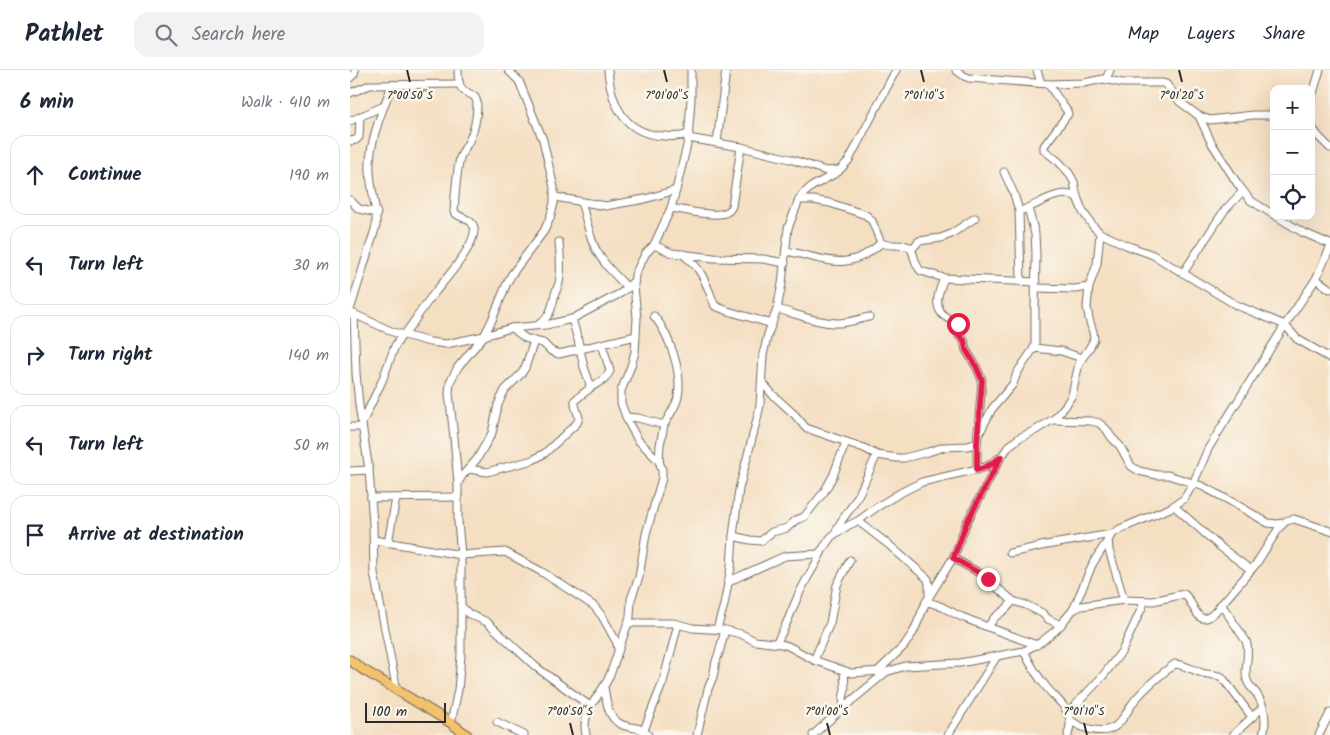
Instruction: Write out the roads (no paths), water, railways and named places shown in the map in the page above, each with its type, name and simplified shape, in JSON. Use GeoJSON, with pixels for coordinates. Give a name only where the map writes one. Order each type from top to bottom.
{"type":"FeatureCollection","features":[{"type":"Feature","properties":{"kind":"main road"},"geometry":{"type":"LineString","coordinates":[[350,660],[467,735]]}},
{"type":"Feature","properties":{"kind":"street"},"geometry":{"type":"LineString","coordinates":[[350,78],[355,70]]}},
{"type":"Feature","properties":{"kind":"street"},"geometry":{"type":"LineString","coordinates":[[362,425],[395,346],[434,292],[458,265],[474,234],[473,224],[454,212],[458,166],[475,125],[477,101],[475,97],[464,90],[459,84],[458,70]]}},
{"type":"Feature","properties":{"kind":"street"},"geometry":{"type":"LineString","coordinates":[[450,724],[458,690],[461,655],[461,555],[458,522],[458,483],[449,394],[450,382],[458,367],[484,336],[512,274],[544,231],[550,218],[555,197],[543,140],[519,81],[508,70]]}},
{"type":"Feature","properties":{"kind":"street"},"geometry":{"type":"LineString","coordinates":[[608,70],[619,112],[634,127],[649,134],[688,136],[790,158],[826,171],[840,170]]}},
{"type":"Feature","properties":{"kind":"street"},"geometry":{"type":"LineString","coordinates":[[659,460],[638,440],[626,417],[621,392],[635,352],[637,310],[635,275],[646,253],[654,245],[671,208],[676,190],[688,136],[692,93],[691,70]]}},
{"type":"Feature","properties":{"kind":"street"},"geometry":{"type":"LineString","coordinates":[[717,143],[726,70]]}},
{"type":"Feature","properties":{"kind":"street"},"geometry":{"type":"LineString","coordinates":[[697,735],[719,653],[724,605],[731,568],[739,489],[757,419],[764,355],[777,308],[785,264],[788,228],[799,200],[805,191],[840,170],[849,160],[896,70]]}},
{"type":"Feature","properties":{"kind":"street"},"geometry":{"type":"LineString","coordinates":[[956,70],[969,78],[1002,81],[1044,83],[1084,82],[1106,79],[1122,83],[1163,83],[1166,84],[1185,107],[1198,116],[1210,120],[1270,115]]}},
{"type":"Feature","properties":{"kind":"street"},"geometry":{"type":"LineString","coordinates":[[1038,70],[1044,83],[1068,114],[1044,148],[1069,173],[1074,182],[1077,197],[1088,220],[1100,233],[1153,255],[1236,306],[1285,325],[1298,339],[1330,358]]}},
{"type":"Feature","properties":{"kind":"street"},"geometry":{"type":"LineString","coordinates":[[1106,79],[1110,70]]}},
{"type":"Feature","properties":{"kind":"street"},"geometry":{"type":"LineString","coordinates":[[1315,87],[1320,70]]}},
{"type":"Feature","properties":{"kind":"street"},"geometry":{"type":"LineString","coordinates":[[350,93],[370,85],[459,84]]}},
{"type":"Feature","properties":{"kind":"street"},"geometry":{"type":"LineString","coordinates":[[392,85],[371,148],[371,184],[377,213],[376,226],[352,313],[359,405],[369,470],[374,540],[374,573],[397,691]]}},
{"type":"Feature","properties":{"kind":"street"},"geometry":{"type":"LineString","coordinates":[[350,121],[384,106]]}},
{"type":"Feature","properties":{"kind":"street"},"geometry":{"type":"LineString","coordinates":[[1198,116],[1211,142],[1237,183],[1250,200],[1270,213]]}},
{"type":"Feature","properties":{"kind":"street"},"geometry":{"type":"LineString","coordinates":[[350,141],[356,140],[359,137],[360,117]]}},
{"type":"Feature","properties":{"kind":"street"},"geometry":{"type":"LineString","coordinates":[[1314,130],[1330,148]]}},
{"type":"Feature","properties":{"kind":"street"},"geometry":{"type":"LineString","coordinates":[[671,208],[713,214],[725,213],[730,210],[742,147]]}},
{"type":"Feature","properties":{"kind":"street"},"geometry":{"type":"LineString","coordinates":[[1004,172],[1019,211],[1021,281]]}},
{"type":"Feature","properties":{"kind":"street"},"geometry":{"type":"LineString","coordinates":[[555,197],[606,206],[645,199],[676,190]]}},
{"type":"Feature","properties":{"kind":"street"},"geometry":{"type":"LineString","coordinates":[[1183,273],[1224,211],[1243,191]]}},
{"type":"Feature","properties":{"kind":"street"},"geometry":{"type":"LineString","coordinates":[[1019,211],[1064,194],[1077,197]]}},
{"type":"Feature","properties":{"kind":"street"},"geometry":{"type":"LineString","coordinates":[[350,200],[359,209],[377,213]]}},
{"type":"Feature","properties":{"kind":"street"},"geometry":{"type":"LineString","coordinates":[[799,200],[830,203],[866,215],[872,221],[881,243],[910,247],[918,269],[944,278],[1021,281],[1036,285],[1075,289],[1089,287]]}},
{"type":"Feature","properties":{"kind":"street"},"geometry":{"type":"LineString","coordinates":[[582,202],[592,242],[596,250],[628,288]]}},
{"type":"Feature","properties":{"kind":"street"},"geometry":{"type":"LineString","coordinates":[[762,382],[804,426],[877,455],[904,458],[944,447],[968,446],[977,439],[992,409],[1013,384],[1017,373],[1034,348],[1035,234],[1028,208]]}},
{"type":"Feature","properties":{"kind":"street"},"geometry":{"type":"LineString","coordinates":[[912,249],[919,241],[937,239],[951,234],[975,218]]}},
{"type":"Feature","properties":{"kind":"street"},"geometry":{"type":"LineString","coordinates":[[628,623],[666,622],[693,628],[721,629],[741,634],[755,641],[788,646],[814,660],[844,671],[856,673],[882,671],[905,666],[960,663],[1024,651],[1037,644],[1061,625],[1073,610],[1093,563],[1110,536],[1120,529],[1174,506],[1184,499],[1193,484],[1208,449],[1285,325],[1316,280],[1330,246],[1282,220]]}},
{"type":"Feature","properties":{"kind":"street"},"geometry":{"type":"LineString","coordinates":[[813,735],[882,671],[910,638],[917,626],[927,599],[953,558],[966,524],[1001,457],[1009,446],[1019,438],[1052,420],[1062,411],[1072,394],[1076,373],[1082,358],[1094,339],[1087,307],[1089,287],[1097,264],[1100,233]]}},
{"type":"Feature","properties":{"kind":"street"},"geometry":{"type":"LineString","coordinates":[[538,325],[552,308],[560,276],[559,242]]}},
{"type":"Feature","properties":{"kind":"street"},"geometry":{"type":"LineString","coordinates":[[786,251],[836,262],[859,258],[868,254],[881,243]]}},
{"type":"Feature","properties":{"kind":"street"},"geometry":{"type":"LineString","coordinates":[[654,245],[667,252],[714,258],[762,260],[785,264]]}},
{"type":"Feature","properties":{"kind":"street"},"geometry":{"type":"LineString","coordinates":[[683,254],[700,271],[716,306],[772,324]]}},
{"type":"Feature","properties":{"kind":"street"},"geometry":{"type":"LineString","coordinates":[[944,278],[938,297],[938,306],[943,316],[958,324],[959,336],[964,340],[966,350],[982,380],[977,439],[977,470]]}},
{"type":"Feature","properties":{"kind":"street"},"geometry":{"type":"LineString","coordinates":[[1316,280],[1330,290]]}},
{"type":"Feature","properties":{"kind":"street"},"geometry":{"type":"LineString","coordinates":[[352,313],[393,332],[430,342],[446,344],[511,328],[557,323],[572,319],[621,293],[634,281]]}},
{"type":"Feature","properties":{"kind":"street"},"geometry":{"type":"LineString","coordinates":[[777,308],[823,322],[839,323],[869,317]]}},
{"type":"Feature","properties":{"kind":"street"},"geometry":{"type":"LineString","coordinates":[[586,735],[584,722],[590,706],[604,687],[610,674],[628,623],[631,599],[639,577],[646,534],[661,483],[662,470],[659,460],[664,425],[678,397],[677,368],[673,354],[662,327],[654,316]]}},
{"type":"Feature","properties":{"kind":"street"},"geometry":{"type":"LineString","coordinates":[[572,319],[590,388]]}},
{"type":"Feature","properties":{"kind":"street"},"geometry":{"type":"LineString","coordinates":[[511,328],[525,338],[543,343],[554,353],[563,354],[636,336]]}},
{"type":"Feature","properties":{"kind":"street"},"geometry":{"type":"LineString","coordinates":[[458,483],[477,459],[492,433],[501,398],[505,390],[525,368],[534,341]]}},
{"type":"Feature","properties":{"kind":"street"},"geometry":{"type":"LineString","coordinates":[[469,469],[487,472],[532,460],[540,456],[577,423],[579,418],[575,405],[576,400],[603,380],[610,371],[602,344]]}},
{"type":"Feature","properties":{"kind":"street"},"geometry":{"type":"LineString","coordinates":[[1034,348],[1061,351],[1082,358]]}},
{"type":"Feature","properties":{"kind":"street"},"geometry":{"type":"LineString","coordinates":[[350,402],[359,405]]}},
{"type":"Feature","properties":{"kind":"street"},"geometry":{"type":"LineString","coordinates":[[626,417],[664,425]]}},
{"type":"Feature","properties":{"kind":"street"},"geometry":{"type":"LineString","coordinates":[[1052,420],[1099,423],[1120,446],[1131,466],[1135,469],[1156,475],[1168,475],[1202,486],[1268,523],[1277,524],[1294,519],[1330,531]]}},
{"type":"Feature","properties":{"kind":"street"},"geometry":{"type":"LineString","coordinates":[[350,428],[362,425]]}},
{"type":"Feature","properties":{"kind":"street"},"geometry":{"type":"LineString","coordinates":[[733,536],[761,541],[772,532],[788,528],[796,520],[804,517],[824,492],[833,476],[846,442]]}},
{"type":"Feature","properties":{"kind":"street"},"geometry":{"type":"LineString","coordinates":[[835,534],[838,524],[856,501],[877,455]]}},
{"type":"Feature","properties":{"kind":"street"},"geometry":{"type":"LineString","coordinates":[[728,583],[786,556],[818,554],[835,534],[917,484],[977,470],[986,467],[1001,457]]}},
{"type":"Feature","properties":{"kind":"street"},"geometry":{"type":"LineString","coordinates":[[350,470],[369,470]]}},
{"type":"Feature","properties":{"kind":"street"},"geometry":{"type":"LineString","coordinates":[[371,498],[458,497]]}},
{"type":"Feature","properties":{"kind":"street"},"geometry":{"type":"LineString","coordinates":[[388,543],[396,498]]}},
{"type":"Feature","properties":{"kind":"street"},"geometry":{"type":"LineString","coordinates":[[1174,506],[1219,546],[1251,570]]}},
{"type":"Feature","properties":{"kind":"street"},"geometry":{"type":"LineString","coordinates":[[858,521],[889,545],[928,580],[927,599]]}},
{"type":"Feature","properties":{"kind":"street"},"geometry":{"type":"LineString","coordinates":[[1073,610],[1081,606],[1124,600],[1145,601],[1184,594],[1188,598],[1194,612],[1198,616],[1205,618],[1211,615],[1251,570],[1279,528],[1286,522]]}},
{"type":"Feature","properties":{"kind":"street"},"geometry":{"type":"LineString","coordinates":[[1010,553],[1046,545],[1110,536]]}},
{"type":"Feature","properties":{"kind":"street"},"geometry":{"type":"LineString","coordinates":[[1110,536],[1109,550],[1124,600]]}},
{"type":"Feature","properties":{"kind":"street"},"geometry":{"type":"LineString","coordinates":[[374,540],[461,555],[505,552],[542,572],[597,610],[614,637],[618,649]]}},
{"type":"Feature","properties":{"kind":"street"},"geometry":{"type":"LineString","coordinates":[[776,643],[822,550]]}},
{"type":"Feature","properties":{"kind":"street"},"geometry":{"type":"LineString","coordinates":[[953,558],[981,574],[1013,601],[1032,608],[1061,625]]}},
{"type":"Feature","properties":{"kind":"street"},"geometry":{"type":"LineString","coordinates":[[814,660],[830,623],[837,585],[850,560]]}},
{"type":"Feature","properties":{"kind":"street"},"geometry":{"type":"LineString","coordinates":[[927,599],[960,616],[1037,644]]}},
{"type":"Feature","properties":{"kind":"street"},"geometry":{"type":"LineString","coordinates":[[988,627],[994,618],[1013,601]]}},
{"type":"Feature","properties":{"kind":"street"},"geometry":{"type":"LineString","coordinates":[[1068,735],[1069,717],[1122,650],[1145,601]]}},
{"type":"Feature","properties":{"kind":"street"},"geometry":{"type":"LineString","coordinates":[[1221,604],[1248,644],[1246,680],[1259,697],[1263,707],[1266,720],[1264,735]]}},
{"type":"Feature","properties":{"kind":"street"},"geometry":{"type":"LineString","coordinates":[[461,606],[469,614],[487,622],[536,666],[590,706]]}},
{"type":"Feature","properties":{"kind":"street"},"geometry":{"type":"LineString","coordinates":[[604,687],[608,709],[616,722],[621,725],[639,728],[646,732],[663,682],[678,624]]}},
{"type":"Feature","properties":{"kind":"street"},"geometry":{"type":"LineString","coordinates":[[1024,651],[1047,689],[1059,700],[1069,717],[1077,725],[1084,728],[1102,730],[1112,728],[1120,721],[1136,699],[1175,664],[1184,665],[1204,674],[1222,677],[1252,717]]}},
{"type":"Feature","properties":{"kind":"street"},"geometry":{"type":"LineString","coordinates":[[948,735],[997,656]]}},
{"type":"Feature","properties":{"kind":"street"},"geometry":{"type":"LineString","coordinates":[[844,671],[844,707]]}},
{"type":"Feature","properties":{"kind":"street"},"geometry":{"type":"LineString","coordinates":[[1233,735],[1263,707]]}},
{"type":"Feature","properties":{"kind":"street"},"geometry":{"type":"LineString","coordinates":[[1319,735],[1330,713]]}},
{"type":"Feature","properties":{"kind":"street"},"geometry":{"type":"LineString","coordinates":[[498,722],[524,735]]}}]}
